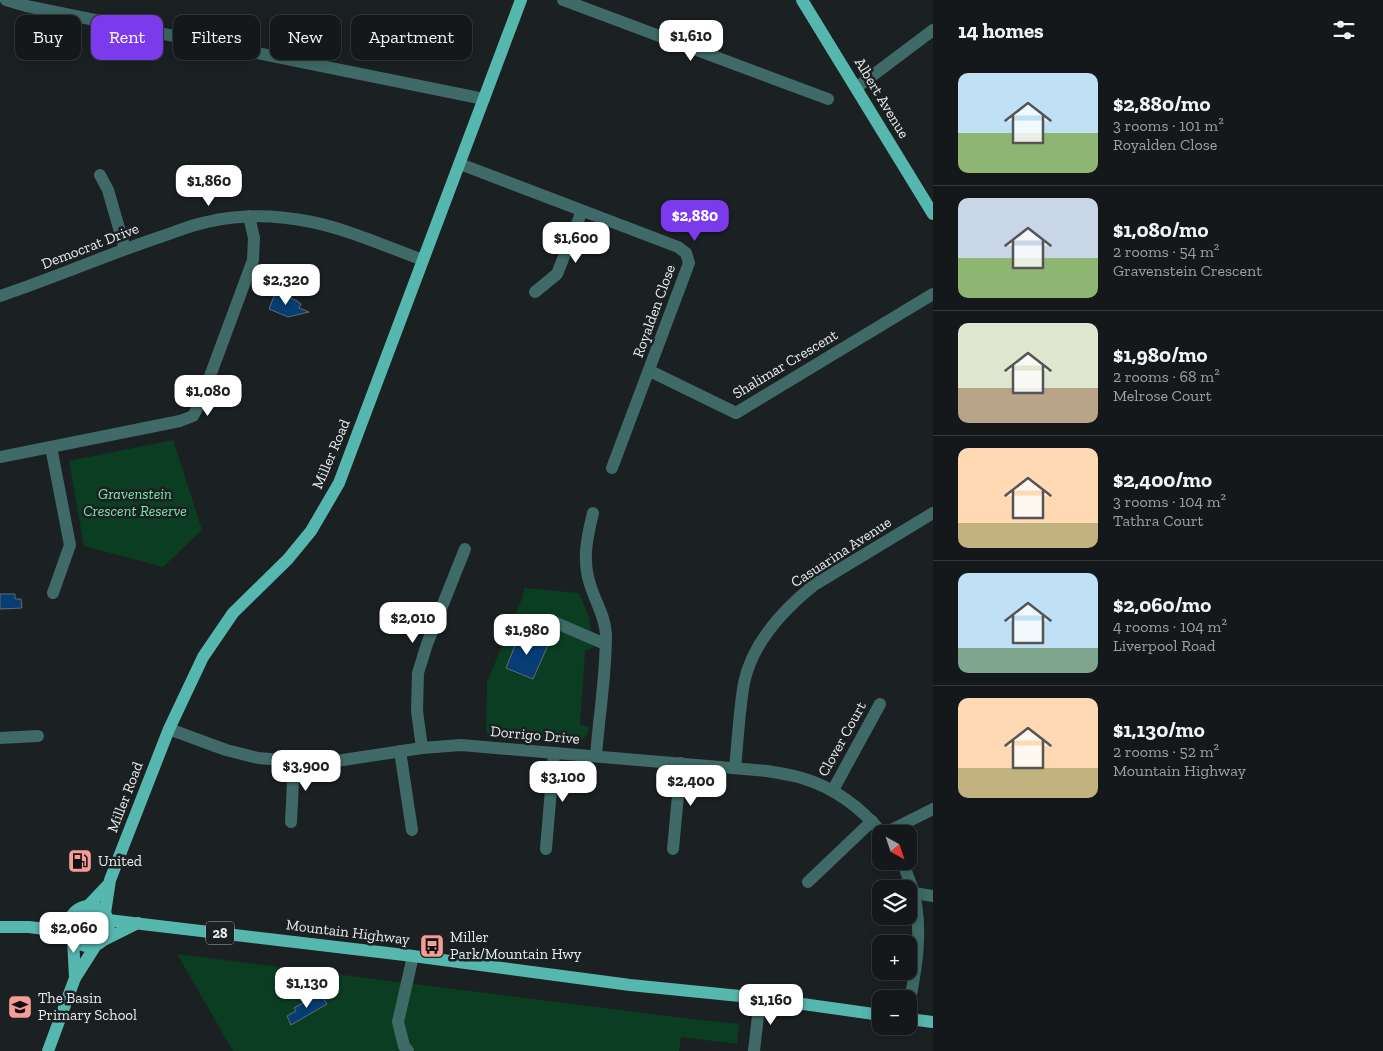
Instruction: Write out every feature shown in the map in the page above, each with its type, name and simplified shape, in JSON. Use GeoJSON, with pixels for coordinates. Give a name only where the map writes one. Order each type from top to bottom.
{"type":"FeatureCollection","features":[{"type":"Feature","properties":{"kind":"main road","name":"Miller Road"},"geometry":{"type":"LineString","coordinates":[[88,906],[108,885],[169,729],[203,657],[233,614],[288,559],[311,531],[339,483],[521,0]]}},
{"type":"Feature","properties":{"kind":"main road","name":"Albert Avenue"},"geometry":{"type":"LineString","coordinates":[[802,0],[933,214]]}},
{"type":"Feature","properties":{"kind":"main road","name":"Miller Road"},"geometry":{"type":"LineString","coordinates":[[107,917],[108,885]]}},
{"type":"Feature","properties":{"kind":"main road","name":"28"},"geometry":{"type":"LineString","coordinates":[[88,906],[95,906],[107,917]]}},
{"type":"Feature","properties":{"kind":"main road"},"geometry":{"type":"LineString","coordinates":[[75,978],[71,935],[68,925],[74,912],[81,907],[88,906]]}},
{"type":"Feature","properties":{"kind":"main road"},"geometry":{"type":"LineString","coordinates":[[48,1051],[75,978],[109,927],[107,917]]}},
{"type":"Feature","properties":{"kind":"main road","name":"Mountain Highway"},"geometry":{"type":"LineString","coordinates":[[107,917],[138,923],[413,956],[630,985],[760,998],[872,1014]]}},
{"type":"Feature","properties":{"kind":"main road"},"geometry":{"type":"LineString","coordinates":[[29,927],[70,918]]}},
{"type":"Feature","properties":{"kind":"main road"},"geometry":{"type":"LineString","coordinates":[[0,927],[29,927],[71,935],[79,944],[89,946],[138,923]]}},
{"type":"Feature","properties":{"kind":"main road"},"geometry":{"type":"LineString","coordinates":[[917,1020],[933,1022]]}},
{"type":"Feature","properties":{"kind":"street"},"geometry":{"type":"LineString","coordinates":[[6,0],[484,99]]}},
{"type":"Feature","properties":{"kind":"street"},"geometry":{"type":"LineString","coordinates":[[563,0],[828,99]]}},
{"type":"Feature","properties":{"kind":"street"},"geometry":{"type":"LineString","coordinates":[[856,88],[933,30]]}},
{"type":"Feature","properties":{"kind":"street","name":"Royalden Close"},"geometry":{"type":"LineString","coordinates":[[460,164],[678,247],[686,253],[689,263],[612,468]]}},
{"type":"Feature","properties":{"kind":"street"},"geometry":{"type":"LineString","coordinates":[[100,176],[108,190],[125,249]]}},
{"type":"Feature","properties":{"kind":"street"},"geometry":{"type":"LineString","coordinates":[[535,292],[557,274],[582,211]]}},
{"type":"Feature","properties":{"kind":"street"},"geometry":{"type":"LineString","coordinates":[[0,457],[180,421],[193,416],[200,403],[253,260],[254,238],[249,216]]}},
{"type":"Feature","properties":{"kind":"street","name":"Democrat Drive"},"geometry":{"type":"LineString","coordinates":[[0,296],[125,249],[205,222],[249,216],[290,218],[332,227],[423,260]]}},
{"type":"Feature","properties":{"kind":"street","name":"Shalimar Crescent"},"geometry":{"type":"LineString","coordinates":[[650,371],[736,413],[933,294]]}},
{"type":"Feature","properties":{"kind":"street"},"geometry":{"type":"LineString","coordinates":[[51,447],[70,545],[53,593]]}},
{"type":"Feature","properties":{"kind":"street"},"geometry":{"type":"LineString","coordinates":[[593,513],[586,541],[586,568],[590,586],[604,619],[605,644],[603,689],[596,756]]}},
{"type":"Feature","properties":{"kind":"street","name":"Casuarina Avenue"},"geometry":{"type":"LineString","coordinates":[[735,768],[744,682],[752,658],[778,618],[796,599],[814,586],[932,516]]}},
{"type":"Feature","properties":{"kind":"street"},"geometry":{"type":"LineString","coordinates":[[422,748],[417,711],[418,673],[427,644],[466,549]]}},
{"type":"Feature","properties":{"kind":"street"},"geometry":{"type":"LineString","coordinates":[[554,622],[605,644]]}},
{"type":"Feature","properties":{"kind":"street","name":"Clover Court"},"geometry":{"type":"LineString","coordinates":[[833,790],[880,704]]}},
{"type":"Feature","properties":{"kind":"street","name":"Dorrigo Drive"},"geometry":{"type":"LineString","coordinates":[[169,729],[226,750],[258,758],[294,761],[342,760],[422,748],[461,745],[767,771],[805,778],[833,790],[859,808],[875,825]]}},
{"type":"Feature","properties":{"kind":"street"},"geometry":{"type":"LineString","coordinates":[[0,738],[38,736]]}},
{"type":"Feature","properties":{"kind":"street"},"geometry":{"type":"LineString","coordinates":[[400,751],[412,830]]}},
{"type":"Feature","properties":{"kind":"street"},"geometry":{"type":"LineString","coordinates":[[546,849],[554,753]]}},
{"type":"Feature","properties":{"kind":"street"},"geometry":{"type":"LineString","coordinates":[[291,822],[294,761]]}},
{"type":"Feature","properties":{"kind":"street"},"geometry":{"type":"LineString","coordinates":[[673,849],[680,763]]}},
{"type":"Feature","properties":{"kind":"street"},"geometry":{"type":"LineString","coordinates":[[901,825],[933,809]]}},
{"type":"Feature","properties":{"kind":"street"},"geometry":{"type":"LineString","coordinates":[[808,882],[872,821]]}},
{"type":"Feature","properties":{"kind":"street"},"geometry":{"type":"LineString","coordinates":[[917,893],[933,896]]}},
{"type":"Feature","properties":{"kind":"street"},"geometry":{"type":"LineString","coordinates":[[911,990],[918,946],[917,912]]}},
{"type":"Feature","properties":{"kind":"street"},"geometry":{"type":"LineString","coordinates":[[408,1051],[404,1046],[398,1022],[413,956]]}},
{"type":"Feature","properties":{"kind":"street"},"geometry":{"type":"LineString","coordinates":[[754,1051],[760,998]]}},
{"type":"Feature","properties":{"kind":"green space","name":"Gravenstein Crescent Reserve"},"geometry":{"type":"Polygon","coordinates":[[[173,440],[202,530],[163,567],[84,546],[69,461],[173,440]]]}},
{"type":"Feature","properties":{"kind":"green space"},"geometry":{"type":"Polygon","coordinates":[[[524,588],[579,593],[589,617],[593,648],[585,651],[580,724],[589,727],[587,735],[580,742],[486,733],[487,682],[523,596],[524,588]]]}},
{"type":"Feature","properties":{"kind":"green space"},"geometry":{"type":"Polygon","coordinates":[[[177,954],[739,1024],[737,1044],[681,1037],[679,1051],[233,1051],[177,954]]]}},
{"type":"Feature","properties":{"kind":"building"},"geometry":{"type":"Polygon","coordinates":[[[276,291],[297,301],[301,304],[299,308],[309,312],[288,317],[269,309],[276,291]]]}},
{"type":"Feature","properties":{"kind":"building"},"geometry":{"type":"Polygon","coordinates":[[[0,594],[15,594],[15,599],[21,599],[22,608],[0,609],[0,594]]]}},
{"type":"Feature","properties":{"kind":"building"},"geometry":{"type":"Polygon","coordinates":[[[520,633],[548,645],[533,679],[506,668],[520,633]]]}},
{"type":"Feature","properties":{"kind":"building"},"geometry":{"type":"Polygon","coordinates":[[[320,993],[327,1004],[291,1025],[287,1016],[296,1011],[294,1008],[320,993]]]}},
{"type":"Feature","properties":{"kind":"place","name":"United"},"geometry":{"type":"Point","coordinates":[80,861]}},
{"type":"Feature","properties":{"kind":"place","name":"Miller Park/Mountain Hwy"},"geometry":{"type":"Point","coordinates":[432,946]}},
{"type":"Feature","properties":{"kind":"place","name":"The Basin Primary School"},"geometry":{"type":"Point","coordinates":[20,1007]}}]}
